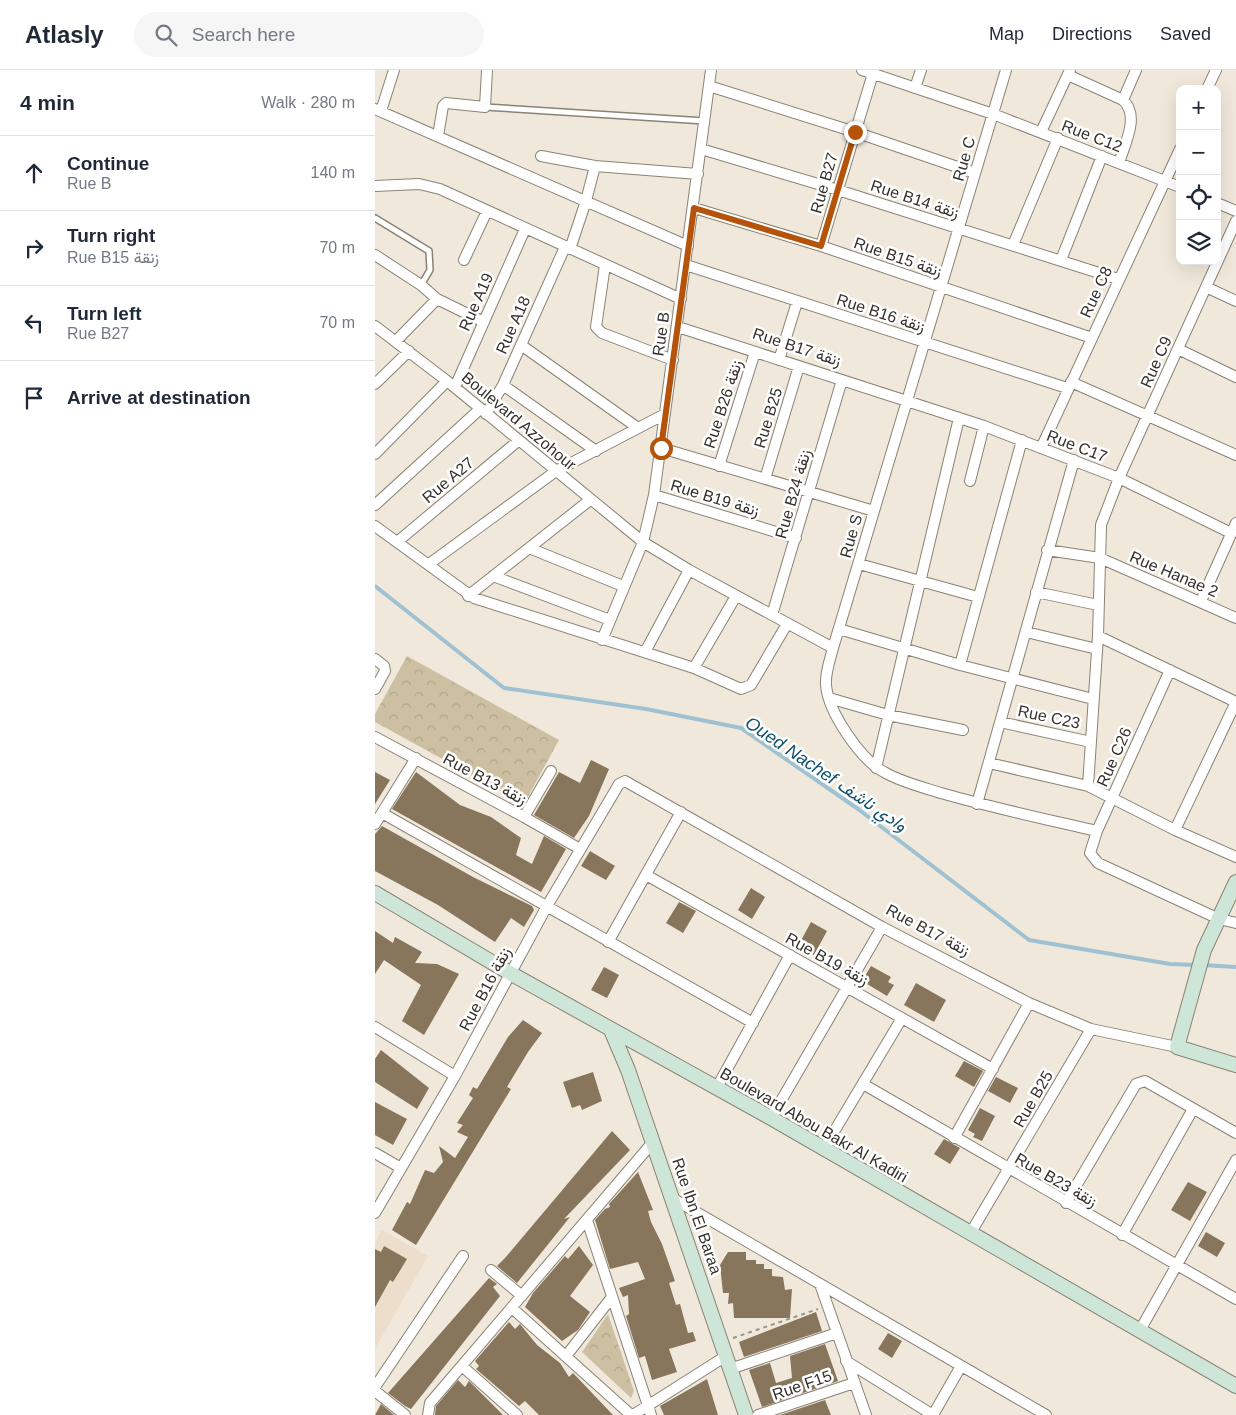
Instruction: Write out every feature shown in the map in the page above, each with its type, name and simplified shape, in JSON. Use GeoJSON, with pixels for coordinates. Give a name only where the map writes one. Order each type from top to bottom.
{"type":"FeatureCollection","features":[{"type":"Feature","properties":{"kind":"main road"},"geometry":{"type":"LineString","coordinates":[[1177,1047],[1204,950],[1236,882]]}},
{"type":"Feature","properties":{"kind":"main road","name":"Boulevard Abou Bakr Al Kadiri"},"geometry":{"type":"LineString","coordinates":[[375,893],[510,973],[771,1118],[823,1150],[1236,1386]]}},
{"type":"Feature","properties":{"kind":"main road","name":"Rue Ibn El Baraa"},"geometry":{"type":"LineString","coordinates":[[611,1030],[628,1070],[746,1415]]}},
{"type":"Feature","properties":{"kind":"main road","name":"Rue B17 زنقة"},"geometry":{"type":"LineString","coordinates":[[1177,1047],[1236,1064]]}},
{"type":"Feature","properties":{"kind":"street"},"geometry":{"type":"LineString","coordinates":[[394,70],[378,110],[688,246]]}},
{"type":"Feature","properties":{"kind":"street"},"geometry":{"type":"LineString","coordinates":[[438,136],[443,106],[446,103],[485,107],[487,70]]}},
{"type":"Feature","properties":{"kind":"street","name":"Rue B"},"geometry":{"type":"LineString","coordinates":[[602,640],[643,542],[654,496],[711,70]]}},
{"type":"Feature","properties":{"kind":"street","name":"Rue C12"},"geometry":{"type":"LineString","coordinates":[[861,70],[873,72],[993,114],[1176,185]]}},
{"type":"Feature","properties":{"kind":"street"},"geometry":{"type":"LineString","coordinates":[[915,88],[921,70]]}},
{"type":"Feature","properties":{"kind":"street","name":"Rue C"},"geometry":{"type":"LineString","coordinates":[[906,400],[1006,70]]}},
{"type":"Feature","properties":{"kind":"street"},"geometry":{"type":"LineString","coordinates":[[1123,100],[1136,70]]}},
{"type":"Feature","properties":{"kind":"street"},"geometry":{"type":"LineString","coordinates":[[1209,85],[1216,70]]}},
{"type":"Feature","properties":{"kind":"street","name":"Rue B27"},"geometry":{"type":"LineString","coordinates":[[821,246],[873,72]]}},
{"type":"Feature","properties":{"kind":"street"},"geometry":{"type":"LineString","coordinates":[[1041,132],[1069,72],[1123,100],[1128,105],[1132,117],[1119,163]]}},
{"type":"Feature","properties":{"kind":"street"},"geometry":{"type":"LineString","coordinates":[[709,86],[855,132],[975,173]]}},
{"type":"Feature","properties":{"kind":"street"},"geometry":{"type":"LineString","coordinates":[[1013,245],[1058,138]]}},
{"type":"Feature","properties":{"kind":"street","name":"Rue B14 زنقة"},"geometry":{"type":"LineString","coordinates":[[701,150],[838,190],[1119,279]]}},
{"type":"Feature","properties":{"kind":"street"},"geometry":{"type":"LineString","coordinates":[[541,156],[595,166],[698,174]]}},
{"type":"Feature","properties":{"kind":"street"},"geometry":{"type":"LineString","coordinates":[[1061,260],[1102,156]]}},
{"type":"Feature","properties":{"kind":"street","name":"Rue C8"},"geometry":{"type":"LineString","coordinates":[[1041,448],[1176,158]]}},
{"type":"Feature","properties":{"kind":"street","name":"Rue A18"},"geometry":{"type":"LineString","coordinates":[[375,505],[483,411],[503,385],[567,248],[586,201],[595,166]]}},
{"type":"Feature","properties":{"kind":"street"},"geometry":{"type":"LineString","coordinates":[[375,187],[401,183],[430,186],[487,210],[681,299]]}},
{"type":"Feature","properties":{"kind":"street"},"geometry":{"type":"LineString","coordinates":[[1221,204],[1236,210]]}},
{"type":"Feature","properties":{"kind":"street","name":"Rue B15 زنقة"},"geometry":{"type":"LineString","coordinates":[[694,208],[821,246],[1092,338]]}},
{"type":"Feature","properties":{"kind":"street"},"geometry":{"type":"LineString","coordinates":[[464,260],[487,210]]}},
{"type":"Feature","properties":{"kind":"street","name":"Rue C9"},"geometry":{"type":"LineString","coordinates":[[1088,786],[1097,649],[1101,525],[1119,478],[1236,221]]}},
{"type":"Feature","properties":{"kind":"street","name":"Rue A19"},"geometry":{"type":"LineString","coordinates":[[451,384],[484,322],[525,229]]}},
{"type":"Feature","properties":{"kind":"street"},"geometry":{"type":"LineString","coordinates":[[375,255],[421,285],[437,299],[484,322]]}},
{"type":"Feature","properties":{"kind":"street"},"geometry":{"type":"LineString","coordinates":[[605,265],[596,327],[603,333],[673,360]]}},
{"type":"Feature","properties":{"kind":"street","name":"Rue B16 زنقة"},"geometry":{"type":"LineString","coordinates":[[686,265],[923,342],[1069,385],[1148,416],[1236,455]]}},
{"type":"Feature","properties":{"kind":"street"},"geometry":{"type":"LineString","coordinates":[[1206,287],[1236,302]]}},
{"type":"Feature","properties":{"kind":"street"},"geometry":{"type":"LineString","coordinates":[[396,341],[437,299]]}},
{"type":"Feature","properties":{"kind":"street"},"geometry":{"type":"LineString","coordinates":[[779,360],[797,302]]}},
{"type":"Feature","properties":{"kind":"street","name":"Boulevard Azzohour"},"geometry":{"type":"LineString","coordinates":[[375,326],[451,384],[643,542],[689,570],[833,648]]}},
{"type":"Feature","properties":{"kind":"street","name":"Rue B17 زنقة"},"geometry":{"type":"LineString","coordinates":[[678,327],[906,400]]}},
{"type":"Feature","properties":{"kind":"street"},"geometry":{"type":"LineString","coordinates":[[521,345],[638,428]]}},
{"type":"Feature","properties":{"kind":"street"},"geometry":{"type":"LineString","coordinates":[[1178,349],[1236,377]]}},
{"type":"Feature","properties":{"kind":"street"},"geometry":{"type":"LineString","coordinates":[[375,384],[409,351]]}},
{"type":"Feature","properties":{"kind":"street","name":"Rue B26 زنقة"},"geometry":{"type":"LineString","coordinates":[[719,466],[755,352]]}},
{"type":"Feature","properties":{"kind":"street","name":"Rue B25"},"geometry":{"type":"LineString","coordinates":[[765,479],[799,366]]}},
{"type":"Feature","properties":{"kind":"street","name":"Rue B24 زنقة"},"geometry":{"type":"LineString","coordinates":[[772,615],[842,380]]}},
{"type":"Feature","properties":{"kind":"street"},"geometry":{"type":"LineString","coordinates":[[375,454],[451,384]]}},
{"type":"Feature","properties":{"kind":"street"},"geometry":{"type":"LineString","coordinates":[[503,385],[595,451]]}},
{"type":"Feature","properties":{"kind":"street","name":"Rue C17"},"geometry":{"type":"LineString","coordinates":[[906,400],[984,426],[1074,460],[1234,528]]}},
{"type":"Feature","properties":{"kind":"street","name":"Rue S"},"geometry":{"type":"LineString","coordinates":[[829,698],[826,680],[833,648],[906,400]]}},
{"type":"Feature","properties":{"kind":"street"},"geometry":{"type":"LineString","coordinates":[[429,564],[556,472],[665,414]]}},
{"type":"Feature","properties":{"kind":"street"},"geometry":{"type":"LineString","coordinates":[[876,768],[959,418]]}},
{"type":"Feature","properties":{"kind":"street"},"geometry":{"type":"LineString","coordinates":[[970,482],[984,426]]}},
{"type":"Feature","properties":{"kind":"street"},"geometry":{"type":"LineString","coordinates":[[960,665],[1022,440]]}},
{"type":"Feature","properties":{"kind":"street","name":"Rue A27"},"geometry":{"type":"LineString","coordinates":[[397,542],[518,441]]}},
{"type":"Feature","properties":{"kind":"street"},"geometry":{"type":"LineString","coordinates":[[661,448],[809,493],[874,510]]}},
{"type":"Feature","properties":{"kind":"street"},"geometry":{"type":"LineString","coordinates":[[977,804],[1011,679],[1026,632],[1047,550],[1074,460]]}},
{"type":"Feature","properties":{"kind":"street","name":"Rue B19 زنقة"},"geometry":{"type":"LineString","coordinates":[[654,496],[796,538]]}},
{"type":"Feature","properties":{"kind":"street"},"geometry":{"type":"LineString","coordinates":[[468,596],[590,500]]}},
{"type":"Feature","properties":{"kind":"street"},"geometry":{"type":"LineString","coordinates":[[375,526],[429,564],[468,596],[694,668],[741,689],[751,685],[787,624]]}},
{"type":"Feature","properties":{"kind":"street"},"geometry":{"type":"LineString","coordinates":[[1201,601],[1234,528]]}},
{"type":"Feature","properties":{"kind":"street"},"geometry":{"type":"LineString","coordinates":[[529,548],[623,586]]}},
{"type":"Feature","properties":{"kind":"street","name":"Rue Hanae 2"},"geometry":{"type":"LineString","coordinates":[[1047,550],[1100,558],[1236,618]]}},
{"type":"Feature","properties":{"kind":"street"},"geometry":{"type":"LineString","coordinates":[[859,564],[978,597]]}},
{"type":"Feature","properties":{"kind":"street"},"geometry":{"type":"LineString","coordinates":[[645,652],[689,570]]}},
{"type":"Feature","properties":{"kind":"street"},"geometry":{"type":"LineString","coordinates":[[493,576],[610,620]]}},
{"type":"Feature","properties":{"kind":"street"},"geometry":{"type":"LineString","coordinates":[[1036,592],[1098,605]]}},
{"type":"Feature","properties":{"kind":"street"},"geometry":{"type":"LineString","coordinates":[[694,668],[736,596]]}},
{"type":"Feature","properties":{"kind":"street"},"geometry":{"type":"LineString","coordinates":[[839,629],[960,665],[1093,699]]}},
{"type":"Feature","properties":{"kind":"street"},"geometry":{"type":"LineString","coordinates":[[1026,632],[1097,649]]}},
{"type":"Feature","properties":{"kind":"street"},"geometry":{"type":"LineString","coordinates":[[1097,636],[1236,702],[1175,830]]}},
{"type":"Feature","properties":{"kind":"street"},"geometry":{"type":"LineString","coordinates":[[375,659],[384,666],[385,671],[375,689]]}},
{"type":"Feature","properties":{"kind":"street","name":"Rue C26"},"geometry":{"type":"LineString","coordinates":[[1170,670],[1097,831],[1091,847],[1092,858],[1097,863],[1219,919]]}},
{"type":"Feature","properties":{"kind":"street"},"geometry":{"type":"LineString","coordinates":[[829,698],[888,715],[963,730]]}},
{"type":"Feature","properties":{"kind":"street"},"geometry":{"type":"LineString","coordinates":[[829,698],[861,753],[876,768],[920,787],[977,804],[1097,831]]}},
{"type":"Feature","properties":{"kind":"street","name":"Rue C23"},"geometry":{"type":"LineString","coordinates":[[1000,722],[1091,742]]}},
{"type":"Feature","properties":{"kind":"street","name":"Rue B13 زنقة"},"geometry":{"type":"LineString","coordinates":[[375,737],[524,817],[579,849]]}},
{"type":"Feature","properties":{"kind":"street"},"geometry":{"type":"LineString","coordinates":[[375,824],[415,758]]}},
{"type":"Feature","properties":{"kind":"street"},"geometry":{"type":"LineString","coordinates":[[989,763],[1088,786],[1175,830],[1236,857]]}},
{"type":"Feature","properties":{"kind":"street"},"geometry":{"type":"LineString","coordinates":[[524,817],[551,771]]}},
{"type":"Feature","properties":{"kind":"street","name":"Rue B17 زنقة"},"geometry":{"type":"LineString","coordinates":[[623,782],[628,781],[882,927],[1029,1003],[1091,1029],[1177,1047]]}},
{"type":"Feature","properties":{"kind":"street","name":"Rue B16 زنقة"},"geometry":{"type":"LineString","coordinates":[[375,1213],[455,1076],[579,849],[619,784],[623,782]]}},
{"type":"Feature","properties":{"kind":"street"},"geometry":{"type":"LineString","coordinates":[[608,942],[681,812]]}},
{"type":"Feature","properties":{"kind":"street"},"geometry":{"type":"LineString","coordinates":[[382,813],[753,1023]]}},
{"type":"Feature","properties":{"kind":"street","name":"Rue B19 زنقة"},"geometry":{"type":"LineString","coordinates":[[646,875],[993,1070]]}},
{"type":"Feature","properties":{"kind":"street"},"geometry":{"type":"LineString","coordinates":[[1219,919],[1236,923]]}},
{"type":"Feature","properties":{"kind":"street"},"geometry":{"type":"LineString","coordinates":[[771,1118],[882,927]]}},
{"type":"Feature","properties":{"kind":"street"},"geometry":{"type":"LineString","coordinates":[[716,1089],[790,955]]}},
{"type":"Feature","properties":{"kind":"street"},"geometry":{"type":"LineString","coordinates":[[954,1138],[1029,1003]]}},
{"type":"Feature","properties":{"kind":"street"},"geometry":{"type":"LineString","coordinates":[[823,1150],[901,1018]]}},
{"type":"Feature","properties":{"kind":"street"},"geometry":{"type":"LineString","coordinates":[[375,1027],[455,1076]]}},
{"type":"Feature","properties":{"kind":"street","name":"Rue B25"},"geometry":{"type":"LineString","coordinates":[[970,1234],[1091,1029]]}},
{"type":"Feature","properties":{"kind":"street"},"geometry":{"type":"LineString","coordinates":[[1066,1202],[1136,1084],[1140,1081],[1145,1081],[1236,1133]]}},
{"type":"Feature","properties":{"kind":"street","name":"Rue B23 زنقة"},"geometry":{"type":"LineString","coordinates":[[863,1084],[1122,1235],[1235,1295]]}},
{"type":"Feature","properties":{"kind":"street"},"geometry":{"type":"LineString","coordinates":[[1122,1235],[1193,1109]]}},
{"type":"Feature","properties":{"kind":"street"},"geometry":{"type":"LineString","coordinates":[[428,1415],[430,1403],[653,1142]]}},
{"type":"Feature","properties":{"kind":"street"},"geometry":{"type":"LineString","coordinates":[[375,1153],[401,1168]]}},
{"type":"Feature","properties":{"kind":"street"},"geometry":{"type":"LineString","coordinates":[[1139,1332],[1178,1266],[1236,1160]]}},
{"type":"Feature","properties":{"kind":"street"},"geometry":{"type":"LineString","coordinates":[[672,1198],[1046,1415]]}},
{"type":"Feature","properties":{"kind":"street"},"geometry":{"type":"LineString","coordinates":[[587,1220],[650,1410]]}},
{"type":"Feature","properties":{"kind":"street"},"geometry":{"type":"LineString","coordinates":[[405,1415],[375,1389],[463,1256]]}},
{"type":"Feature","properties":{"kind":"street"},"geometry":{"type":"LineString","coordinates":[[491,1270],[522,1296]]}},
{"type":"Feature","properties":{"kind":"street"},"geometry":{"type":"LineString","coordinates":[[820,1284],[865,1415]]}},
{"type":"Feature","properties":{"kind":"street"},"geometry":{"type":"LineString","coordinates":[[566,1356],[612,1297]]}},
{"type":"Feature","properties":{"kind":"street"},"geometry":{"type":"LineString","coordinates":[[513,1308],[632,1415],[650,1410],[728,1363],[837,1333]]}},
{"type":"Feature","properties":{"kind":"street"},"geometry":{"type":"LineString","coordinates":[[846,1361],[933,1415],[961,1366]]}},
{"type":"Feature","properties":{"kind":"street"},"geometry":{"type":"LineString","coordinates":[[462,1366],[517,1415]]}},
{"type":"Feature","properties":{"kind":"street","name":"Rue F15"},"geometry":{"type":"LineString","coordinates":[[758,1415],[854,1383]]}},
{"type":"Feature","properties":{"kind":"lane"},"geometry":{"type":"LineString","coordinates":[[485,107],[705,121]]}},
{"type":"Feature","properties":{"kind":"lane"},"geometry":{"type":"LineString","coordinates":[[375,218],[396,229],[429,251],[430,270],[421,285]]}},
{"type":"Feature","properties":{"kind":"path"},"geometry":{"type":"LineString","coordinates":[[721,1342],[828,1306]]}},
{"type":"Feature","properties":{"kind":"shaded area"},"geometry":{"type":"Polygon","coordinates":[[[382,1230],[428,1256],[375,1349],[375,1243],[382,1230]]]}},
{"type":"Feature","properties":{"kind":"green space"},"geometry":{"type":"Polygon","coordinates":[[[407,656],[559,740],[524,804],[375,722],[375,714],[407,656]]]}},
{"type":"Feature","properties":{"kind":"green space"},"geometry":{"type":"Polygon","coordinates":[[[608,1314],[634,1391],[631,1398],[582,1352],[608,1314]]]}},
{"type":"Feature","properties":{"kind":"building"},"geometry":{"type":"Polygon","coordinates":[[[591,760],[609,769],[589,816],[574,838],[534,815],[559,772],[580,783],[591,760]]]}},
{"type":"Feature","properties":{"kind":"building"},"geometry":{"type":"Polygon","coordinates":[[[375,772],[390,780],[375,804],[375,772]]]}},
{"type":"Feature","properties":{"kind":"building"},"geometry":{"type":"Polygon","coordinates":[[[416,772],[460,805],[491,817],[521,838],[516,855],[532,864],[544,836],[566,849],[541,892],[392,809],[416,772]]]}},
{"type":"Feature","properties":{"kind":"building"},"geometry":{"type":"Polygon","coordinates":[[[382,826],[473,877],[532,906],[534,910],[524,927],[511,918],[495,942],[438,905],[375,871],[375,834],[382,826]]]}},
{"type":"Feature","properties":{"kind":"building"},"geometry":{"type":"Polygon","coordinates":[[[590,851],[615,866],[606,880],[581,866],[590,851]]]}},
{"type":"Feature","properties":{"kind":"building"},"geometry":{"type":"Polygon","coordinates":[[[751,888],[765,897],[752,919],[738,910],[751,888]]]}},
{"type":"Feature","properties":{"kind":"building"},"geometry":{"type":"Polygon","coordinates":[[[679,902],[696,911],[683,933],[666,923],[679,902]]]}},
{"type":"Feature","properties":{"kind":"building"},"geometry":{"type":"Polygon","coordinates":[[[811,922],[827,931],[814,955],[798,946],[811,922]]]}},
{"type":"Feature","properties":{"kind":"building"},"geometry":{"type":"Polygon","coordinates":[[[375,931],[393,943],[395,937],[422,952],[415,963],[437,964],[459,974],[424,1035],[402,1021],[421,985],[384,960],[375,974],[375,931]]]}},
{"type":"Feature","properties":{"kind":"building"},"geometry":{"type":"Polygon","coordinates":[[[871,966],[891,977],[888,982],[894,985],[887,996],[862,981],[871,966]]]}},
{"type":"Feature","properties":{"kind":"building"},"geometry":{"type":"Polygon","coordinates":[[[604,967],[619,975],[607,998],[591,990],[604,967]]]}},
{"type":"Feature","properties":{"kind":"building"},"geometry":{"type":"Polygon","coordinates":[[[916,983],[946,1000],[934,1022],[904,1005],[916,983]]]}},
{"type":"Feature","properties":{"kind":"building"},"geometry":{"type":"Polygon","coordinates":[[[523,1020],[542,1033],[507,1087],[511,1089],[416,1245],[392,1230],[407,1202],[410,1204],[425,1170],[434,1173],[443,1162],[439,1146],[455,1158],[468,1137],[457,1132],[463,1125],[457,1123],[473,1098],[469,1095],[473,1087],[477,1089],[508,1037],[523,1020]]]}},
{"type":"Feature","properties":{"kind":"building"},"geometry":{"type":"Polygon","coordinates":[[[381,1050],[429,1088],[417,1109],[375,1082],[375,1059],[381,1050]]]}},
{"type":"Feature","properties":{"kind":"building"},"geometry":{"type":"Polygon","coordinates":[[[964,1061],[983,1071],[974,1087],[955,1076],[964,1061]]]}},
{"type":"Feature","properties":{"kind":"building"},"geometry":{"type":"Polygon","coordinates":[[[593,1072],[602,1101],[582,1110],[580,1105],[572,1108],[563,1082],[593,1072]]]}},
{"type":"Feature","properties":{"kind":"building"},"geometry":{"type":"Polygon","coordinates":[[[996,1077],[1018,1088],[1010,1103],[988,1091],[996,1077]]]}},
{"type":"Feature","properties":{"kind":"building"},"geometry":{"type":"Polygon","coordinates":[[[375,1102],[407,1119],[393,1145],[375,1135],[375,1102]]]}},
{"type":"Feature","properties":{"kind":"building"},"geometry":{"type":"Polygon","coordinates":[[[980,1108],[995,1116],[982,1141],[973,1137],[975,1134],[968,1130],[980,1108]]]}},
{"type":"Feature","properties":{"kind":"building"},"geometry":{"type":"Polygon","coordinates":[[[612,1131],[630,1150],[564,1219],[570,1217],[517,1283],[497,1266],[612,1131]]]}},
{"type":"Feature","properties":{"kind":"building"},"geometry":{"type":"Polygon","coordinates":[[[944,1139],[960,1148],[950,1164],[934,1154],[944,1139]]]}},
{"type":"Feature","properties":{"kind":"building"},"geometry":{"type":"Polygon","coordinates":[[[638,1172],[653,1210],[648,1211],[651,1222],[662,1244],[675,1281],[669,1283],[676,1305],[680,1304],[688,1333],[693,1332],[696,1341],[669,1349],[677,1372],[652,1380],[645,1356],[639,1358],[626,1316],[629,1314],[628,1295],[623,1297],[619,1288],[645,1279],[638,1262],[610,1269],[595,1220],[605,1209],[610,1207],[609,1204],[638,1172]]]}},
{"type":"Feature","properties":{"kind":"building"},"geometry":{"type":"Polygon","coordinates":[[[1188,1182],[1207,1192],[1190,1221],[1171,1210],[1188,1182]]]}},
{"type":"Feature","properties":{"kind":"building"},"geometry":{"type":"Polygon","coordinates":[[[1206,1232],[1225,1243],[1217,1257],[1198,1246],[1206,1232]]]}},
{"type":"Feature","properties":{"kind":"building"},"geometry":{"type":"Polygon","coordinates":[[[384,1246],[407,1259],[393,1282],[390,1280],[375,1307],[375,1249],[381,1252],[384,1246]]]}},
{"type":"Feature","properties":{"kind":"building"},"geometry":{"type":"Polygon","coordinates":[[[579,1246],[593,1265],[570,1296],[590,1312],[578,1330],[562,1341],[525,1307],[533,1293],[565,1256],[568,1259],[579,1246]]]}},
{"type":"Feature","properties":{"kind":"building"},"geometry":{"type":"Polygon","coordinates":[[[728,1252],[746,1252],[746,1260],[756,1260],[756,1264],[764,1264],[764,1269],[772,1269],[772,1276],[783,1277],[785,1290],[792,1289],[790,1318],[734,1318],[733,1303],[728,1304],[729,1293],[723,1293],[720,1265],[728,1252]]]}},
{"type":"Feature","properties":{"kind":"building"},"geometry":{"type":"Polygon","coordinates":[[[489,1278],[497,1284],[493,1287],[500,1296],[411,1409],[405,1406],[388,1393],[489,1278]]]}},
{"type":"Feature","properties":{"kind":"building"},"geometry":{"type":"Polygon","coordinates":[[[816,1312],[822,1331],[744,1357],[739,1342],[816,1312]]]}},
{"type":"Feature","properties":{"kind":"building"},"geometry":{"type":"Polygon","coordinates":[[[509,1322],[515,1329],[520,1324],[537,1345],[560,1363],[569,1377],[573,1373],[613,1415],[539,1415],[525,1401],[519,1406],[476,1369],[479,1366],[475,1361],[509,1322]]]}},
{"type":"Feature","properties":{"kind":"building"},"geometry":{"type":"Polygon","coordinates":[[[888,1333],[902,1341],[892,1358],[878,1349],[888,1333]]]}},
{"type":"Feature","properties":{"kind":"building"},"geometry":{"type":"Polygon","coordinates":[[[825,1344],[838,1381],[762,1407],[749,1370],[770,1363],[776,1383],[792,1378],[790,1356],[825,1344]]]}},
{"type":"Feature","properties":{"kind":"building"},"geometry":{"type":"Polygon","coordinates":[[[707,1379],[718,1415],[664,1415],[660,1406],[707,1379]]]}},
{"type":"Feature","properties":{"kind":"building"},"geometry":{"type":"Polygon","coordinates":[[[458,1380],[465,1387],[469,1381],[503,1415],[435,1415],[436,1406],[458,1380]]]}},
{"type":"Feature","properties":{"kind":"building"},"geometry":{"type":"Polygon","coordinates":[[[825,1400],[831,1415],[780,1415],[825,1400]]]}},
{"type":"Feature","properties":{"kind":"building"},"geometry":{"type":"Polygon","coordinates":[[[381,1404],[394,1415],[375,1415],[381,1404]]]}},
{"type":"Feature","properties":{"kind":"waterway","name":"Oued Nachef وادي ناشف"},"geometry":{"type":"LineString","coordinates":[[375,586],[504,688],[646,709],[741,728],[858,809],[1029,940],[1170,964],[1196,965]]}},
{"type":"Feature","properties":{"kind":"waterway","name":"Oued Nachef وادي ناشف"},"geometry":{"type":"LineString","coordinates":[[1203,965],[1236,967]]}},
{"type":"Feature","properties":{"kind":"route"},"geometry":{"type":"LineString","coordinates":[[661,448],[694,208],[821,246],[855,132]]}}]}
